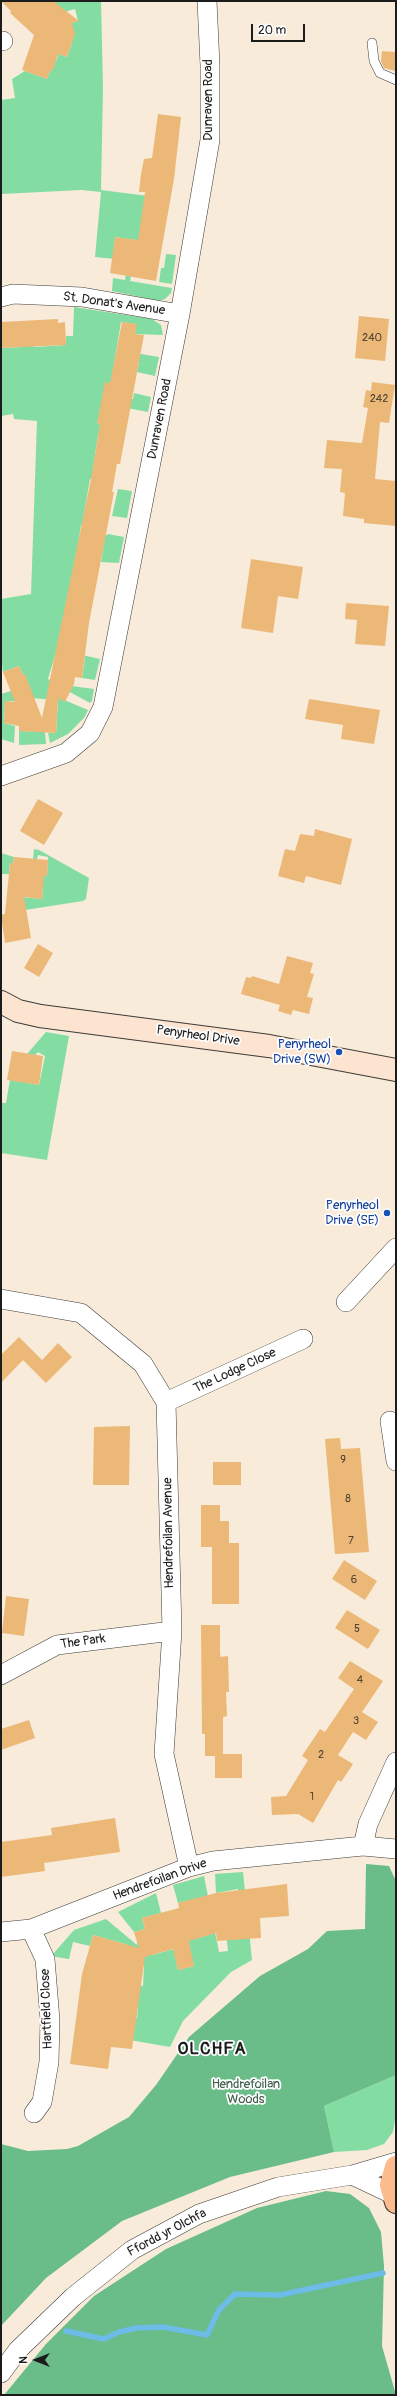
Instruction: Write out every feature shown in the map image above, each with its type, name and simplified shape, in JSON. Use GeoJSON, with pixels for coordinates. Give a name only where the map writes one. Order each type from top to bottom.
{"type":"FeatureCollection","features":[{"type":"Feature","properties":{"kind":"main road"},"geometry":{"type":"LineString","coordinates":[[394,2198],[392,2176],[396,2167]]}},
{"type":"Feature","properties":{"kind":"street","name":"Dunraven Road"},"geometry":{"type":"LineString","coordinates":[[1,776],[66,753],[90,733],[103,707],[180,314],[210,140],[210,65],[206,1]]}},
{"type":"Feature","properties":{"kind":"street","name":"St. Donat's Avenue"},"geometry":{"type":"LineString","coordinates":[[1,297],[13,294],[82,297],[180,314]]}},
{"type":"Feature","properties":{"kind":"street","name":"Penyrheol Drive"},"geometry":{"type":"LineString","coordinates":[[1,1002],[18,1011],[40,1016],[269,1046],[396,1070]]}},
{"type":"Feature","properties":{"kind":"street"},"geometry":{"type":"LineString","coordinates":[[346,1302],[396,1248]]}},
{"type":"Feature","properties":{"kind":"street","name":"Hendrefoilan Avenue"},"geometry":{"type":"LineString","coordinates":[[1,1299],[81,1313],[143,1364],[166,1402],[172,1631],[164,1754],[189,1867]]}},
{"type":"Feature","properties":{"kind":"street","name":"The Lodge Close"},"geometry":{"type":"LineString","coordinates":[[166,1402],[303,1339]]}},
{"type":"Feature","properties":{"kind":"street"},"geometry":{"type":"LineString","coordinates":[[390,1421],[396,1461]]}},
{"type":"Feature","properties":{"kind":"street","name":"The Park"},"geometry":{"type":"LineString","coordinates":[[1,1675],[57,1645],[172,1631]]}},
{"type":"Feature","properties":{"kind":"street"},"geometry":{"type":"LineString","coordinates":[[363,1846],[368,1824],[396,1762]]}},
{"type":"Feature","properties":{"kind":"street","name":"Hendrefoilan Drive"},"geometry":{"type":"LineString","coordinates":[[1,1932],[31,1929],[189,1867],[213,1860],[363,1846],[396,1848]]}},
{"type":"Feature","properties":{"kind":"street","name":"Hartfield Close"},"geometry":{"type":"LineString","coordinates":[[31,1929],[45,1959],[50,2020],[49,2062],[42,2102],[34,2113]]}},
{"type":"Feature","properties":{"kind":"street","name":"Ffordd yr Olchfa"},"geometry":{"type":"LineString","coordinates":[[1,2374],[18,2350],[73,2298],[132,2250],[199,2214],[278,2187],[352,2174],[396,2162]]}},
{"type":"Feature","properties":{"kind":"street"},"geometry":{"type":"LineString","coordinates":[[352,2174],[394,2198]]}},
{"type":"Feature","properties":{"kind":"lane"},"geometry":{"type":"LineString","coordinates":[[372,43],[374,61],[380,73],[396,80]]}},
{"type":"Feature","properties":{"kind":"green space"},"geometry":{"type":"Polygon","coordinates":[[[53,1],[101,1],[103,88],[101,190],[156,197],[150,242],[115,237],[114,247],[137,251],[130,281],[172,288],[171,293],[165,299],[159,301],[112,291],[113,278],[125,280],[126,273],[115,259],[95,257],[101,192],[81,190],[1,194],[1,100],[15,98],[12,79],[25,71],[47,79],[50,71],[53,69],[53,61],[56,61],[58,56],[56,53],[67,57],[72,43],[36,33],[78,21],[75,9],[64,12],[53,1]]]}},
{"type":"Feature","properties":{"kind":"green space"},"geometry":{"type":"Polygon","coordinates":[[[166,254],[176,255],[172,284],[159,282],[161,268],[164,268],[166,254]]]}},
{"type":"Feature","properties":{"kind":"green space"},"geometry":{"type":"Polygon","coordinates":[[[74,307],[152,319],[161,325],[163,335],[135,334],[136,324],[121,322],[113,370],[130,374],[97,423],[120,428],[98,435],[93,468],[112,471],[110,482],[90,479],[84,514],[102,528],[81,525],[76,557],[78,654],[100,659],[95,680],[82,678],[85,657],[56,652],[48,679],[57,684],[94,689],[92,701],[90,703],[55,684],[50,694],[88,710],[84,718],[68,734],[50,743],[48,733],[56,733],[58,700],[30,698],[30,702],[5,701],[4,723],[15,726],[14,743],[1,739],[1,694],[11,691],[25,675],[23,675],[19,666],[3,672],[1,656],[1,599],[31,594],[37,421],[14,419],[13,414],[1,416],[1,348],[23,347],[22,338],[34,347],[66,345],[66,336],[73,336],[74,307]]]}},
{"type":"Feature","properties":{"kind":"green space"},"geometry":{"type":"Polygon","coordinates":[[[135,353],[159,357],[155,376],[137,372],[139,363],[134,362],[135,353]]]}},
{"type":"Feature","properties":{"kind":"green space"},"geometry":{"type":"Polygon","coordinates":[[[134,393],[151,397],[148,412],[127,408],[129,398],[133,399],[134,393]]]}},
{"type":"Feature","properties":{"kind":"green space"},"geometry":{"type":"Polygon","coordinates":[[[118,489],[132,491],[127,518],[112,516],[118,489]]]}},
{"type":"Feature","properties":{"kind":"green space"},"geometry":{"type":"Polygon","coordinates":[[[108,534],[124,537],[119,563],[101,562],[105,536],[108,534]]]}},
{"type":"Feature","properties":{"kind":"green space"},"geometry":{"type":"Polygon","coordinates":[[[19,731],[45,732],[46,744],[19,745],[19,731]]]}},
{"type":"Feature","properties":{"kind":"green space"},"geometry":{"type":"Polygon","coordinates":[[[34,849],[39,850],[89,878],[86,899],[83,901],[12,912],[12,896],[42,899],[43,889],[36,889],[37,875],[47,876],[48,857],[38,855],[37,859],[33,859],[34,849]]]}},
{"type":"Feature","properties":{"kind":"green space"},"geometry":{"type":"Polygon","coordinates":[[[1,853],[14,857],[13,863],[10,863],[9,874],[1,874],[1,853]]]}},
{"type":"Feature","properties":{"kind":"green space"},"geometry":{"type":"Polygon","coordinates":[[[46,1032],[69,1036],[47,1160],[1,1153],[1,1103],[6,1103],[10,1080],[39,1085],[45,1056],[38,1052],[35,1055],[27,1054],[46,1032]]]}},
{"type":"Feature","properties":{"kind":"green space","name":"Hendrefoilan Woods"},"geometry":{"type":"Polygon","coordinates":[[[366,1864],[389,1866],[396,1881],[396,2075],[324,2106],[334,2152],[230,2177],[122,2221],[46,2278],[1,2326],[1,2144],[28,2151],[67,2149],[78,2146],[129,2117],[156,2085],[189,2037],[260,1976],[308,1949],[327,1931],[365,1929],[366,1864]]]}},
{"type":"Feature","properties":{"kind":"green space"},"geometry":{"type":"Polygon","coordinates":[[[243,1872],[252,1960],[231,1972],[183,2021],[170,2047],[124,2039],[127,2017],[137,2018],[138,2008],[132,2007],[134,1985],[143,1986],[144,1966],[122,1966],[128,1945],[93,1935],[90,1946],[73,1942],[69,1959],[56,1957],[53,1954],[74,1930],[106,1919],[137,1945],[137,1942],[150,1949],[152,1955],[174,1949],[178,1970],[194,1966],[187,1941],[209,1935],[199,1898],[178,1903],[173,1885],[204,1876],[219,1952],[228,1951],[226,1933],[244,1927],[238,1889],[216,1893],[215,1874],[243,1872]]]}},
{"type":"Feature","properties":{"kind":"green space"},"geometry":{"type":"Polygon","coordinates":[[[156,1893],[161,1913],[142,1918],[145,1929],[134,1932],[118,1912],[156,1893]]]}},
{"type":"Feature","properties":{"kind":"green space"},"geometry":{"type":"Polygon","coordinates":[[[396,2075],[396,2114],[393,2132],[384,2144],[367,2150],[334,2152],[324,2106],[396,2075]]]}},
{"type":"Feature","properties":{"kind":"green space"},"geometry":{"type":"Polygon","coordinates":[[[326,2191],[350,2194],[369,2208],[381,2232],[384,2266],[382,2346],[396,2395],[4,2395],[46,2344],[94,2296],[166,2249],[257,2208],[326,2191]]]}},
{"type":"Feature","properties":{"kind":"building"},"geometry":{"type":"Polygon","coordinates":[[[1,1],[53,1],[79,21],[72,23],[75,34],[67,57],[58,54],[53,70],[50,71],[47,79],[22,70],[34,35],[10,13],[11,11],[1,1]]]}},
{"type":"Feature","properties":{"kind":"building"},"geometry":{"type":"Polygon","coordinates":[[[382,51],[396,52],[396,71],[384,68],[381,61],[382,51]]]}},
{"type":"Feature","properties":{"kind":"building"},"geometry":{"type":"Polygon","coordinates":[[[158,114],[181,117],[174,179],[156,281],[110,273],[115,237],[138,240],[145,192],[139,192],[141,174],[144,159],[152,158],[158,114]]]}},
{"type":"Feature","properties":{"kind":"building"},"geometry":{"type":"Polygon","coordinates":[[[359,316],[389,319],[385,361],[355,358],[359,316]]]}},
{"type":"Feature","properties":{"kind":"building"},"geometry":{"type":"Polygon","coordinates":[[[58,319],[58,323],[65,322],[66,345],[1,348],[1,322],[58,319]]]}},
{"type":"Feature","properties":{"kind":"building"},"geometry":{"type":"Polygon","coordinates":[[[122,322],[137,324],[135,334],[144,335],[120,464],[117,464],[112,492],[114,492],[89,623],[82,678],[75,677],[74,684],[65,702],[58,698],[56,733],[19,731],[19,726],[4,723],[5,701],[15,702],[3,672],[19,666],[23,675],[25,674],[42,718],[91,479],[100,424],[97,423],[105,382],[110,383],[122,322]]]}},
{"type":"Feature","properties":{"kind":"building"},"geometry":{"type":"Polygon","coordinates":[[[372,382],[395,385],[389,423],[380,422],[375,479],[396,481],[396,526],[364,523],[364,519],[343,516],[345,493],[340,492],[342,469],[324,468],[327,440],[362,443],[368,408],[363,407],[366,390],[371,391],[372,382]]]}},
{"type":"Feature","properties":{"kind":"building"},"geometry":{"type":"Polygon","coordinates":[[[251,559],[303,567],[298,599],[278,596],[273,633],[241,628],[251,559]]]}},
{"type":"Feature","properties":{"kind":"building"},"geometry":{"type":"Polygon","coordinates":[[[346,603],[389,606],[385,646],[355,644],[357,620],[345,619],[346,603]]]}},
{"type":"Feature","properties":{"kind":"building"},"geometry":{"type":"Polygon","coordinates":[[[309,699],[380,710],[374,744],[341,739],[343,725],[305,719],[309,699]]]}},
{"type":"Feature","properties":{"kind":"building"},"geometry":{"type":"Polygon","coordinates":[[[38,799],[63,813],[44,845],[20,831],[38,799]]]}},
{"type":"Feature","properties":{"kind":"building"},"geometry":{"type":"Polygon","coordinates":[[[315,829],[352,839],[341,885],[306,876],[304,883],[278,876],[285,849],[295,851],[300,834],[314,836],[315,829]]]}},
{"type":"Feature","properties":{"kind":"building"},"geometry":{"type":"Polygon","coordinates":[[[14,857],[48,860],[47,876],[44,876],[42,899],[24,897],[31,938],[5,943],[1,915],[5,914],[10,863],[13,863],[14,857]]]}},
{"type":"Feature","properties":{"kind":"building"},"geometry":{"type":"Polygon","coordinates":[[[38,944],[53,953],[39,977],[24,968],[38,944]]]}},
{"type":"Feature","properties":{"kind":"building"},"geometry":{"type":"Polygon","coordinates":[[[287,956],[313,963],[310,973],[314,974],[307,997],[313,998],[309,1014],[293,1010],[291,1015],[278,1011],[280,1005],[241,994],[246,977],[251,978],[252,976],[279,984],[287,956]]]}},
{"type":"Feature","properties":{"kind":"building"},"geometry":{"type":"Polygon","coordinates":[[[12,1051],[43,1056],[39,1085],[7,1080],[12,1051]]]}},
{"type":"Feature","properties":{"kind":"building"},"geometry":{"type":"Polygon","coordinates":[[[19,1337],[42,1360],[58,1343],[72,1357],[46,1383],[23,1360],[1,1383],[1,1355],[19,1337]]]}},
{"type":"Feature","properties":{"kind":"building"},"geometry":{"type":"Polygon","coordinates":[[[130,1426],[129,1485],[93,1485],[94,1427],[130,1426]]]}},
{"type":"Feature","properties":{"kind":"building"},"geometry":{"type":"Polygon","coordinates":[[[340,1438],[341,1449],[360,1448],[369,1552],[335,1554],[325,1439],[340,1438]]]}},
{"type":"Feature","properties":{"kind":"building"},"geometry":{"type":"Polygon","coordinates":[[[213,1462],[241,1462],[241,1485],[213,1485],[213,1462]]]}},
{"type":"Feature","properties":{"kind":"building"},"geometry":{"type":"Polygon","coordinates":[[[201,1505],[220,1505],[220,1521],[229,1521],[229,1543],[239,1543],[239,1604],[212,1604],[212,1547],[201,1547],[201,1505]]]}},
{"type":"Feature","properties":{"kind":"building"},"geometry":{"type":"Polygon","coordinates":[[[344,1560],[377,1581],[365,1600],[332,1579],[344,1560]]]}},
{"type":"Feature","properties":{"kind":"building"},"geometry":{"type":"Polygon","coordinates":[[[6,1596],[29,1599],[24,1636],[2,1633],[6,1596]]]}},
{"type":"Feature","properties":{"kind":"building"},"geometry":{"type":"Polygon","coordinates":[[[347,1610],[380,1630],[368,1649],[335,1628],[347,1610]]]}},
{"type":"Feature","properties":{"kind":"building"},"geometry":{"type":"Polygon","coordinates":[[[201,1625],[220,1625],[220,1654],[221,1657],[228,1656],[229,1692],[226,1692],[227,1716],[223,1717],[223,1754],[242,1754],[242,1778],[215,1778],[215,1756],[205,1756],[205,1734],[202,1734],[201,1625]]]}},
{"type":"Feature","properties":{"kind":"building"},"geometry":{"type":"Polygon","coordinates":[[[350,1661],[383,1681],[362,1712],[378,1722],[366,1740],[353,1732],[338,1755],[353,1764],[341,1782],[338,1780],[313,1823],[298,1814],[272,1815],[271,1797],[286,1796],[308,1760],[302,1756],[320,1729],[325,1732],[354,1689],[338,1678],[350,1661]]]}},
{"type":"Feature","properties":{"kind":"building"},"geometry":{"type":"Polygon","coordinates":[[[29,1720],[35,1738],[1,1750],[1,1729],[29,1720]]]}},
{"type":"Feature","properties":{"kind":"building"},"geometry":{"type":"Polygon","coordinates":[[[115,1818],[120,1852],[44,1863],[45,1871],[1,1877],[1,1842],[52,1835],[51,1828],[115,1818]]]}},
{"type":"Feature","properties":{"kind":"building"},"geometry":{"type":"Polygon","coordinates":[[[287,1884],[289,1916],[260,1918],[261,1938],[217,1941],[216,1933],[189,1941],[194,1966],[178,1970],[173,1949],[145,1957],[132,2049],[111,2047],[108,2069],[70,2064],[82,1974],[93,1935],[139,1948],[134,1932],[145,1929],[142,1918],[179,1908],[178,1903],[216,1893],[287,1884]]]}},
{"type":"Feature","properties":{"kind":"waterway"},"geometry":{"type":"LineString","coordinates":[[66,2331],[104,2339],[119,2332],[136,2328],[163,2327],[207,2335],[219,2310],[235,2294],[280,2295],[383,2273]]}},
{"type":"Feature","properties":{"kind":"place","name":"Penyrheol Drive (SW)"},"geometry":{"type":"Point","coordinates":[339,1052]}},
{"type":"Feature","properties":{"kind":"place","name":"Penyrheol Drive (SE)"},"geometry":{"type":"Point","coordinates":[387,1213]}},
{"type":"Feature","properties":{"kind":"district","name":"OLCHFA"},"geometry":{"type":"Point","coordinates":[212,2050]}}]}
